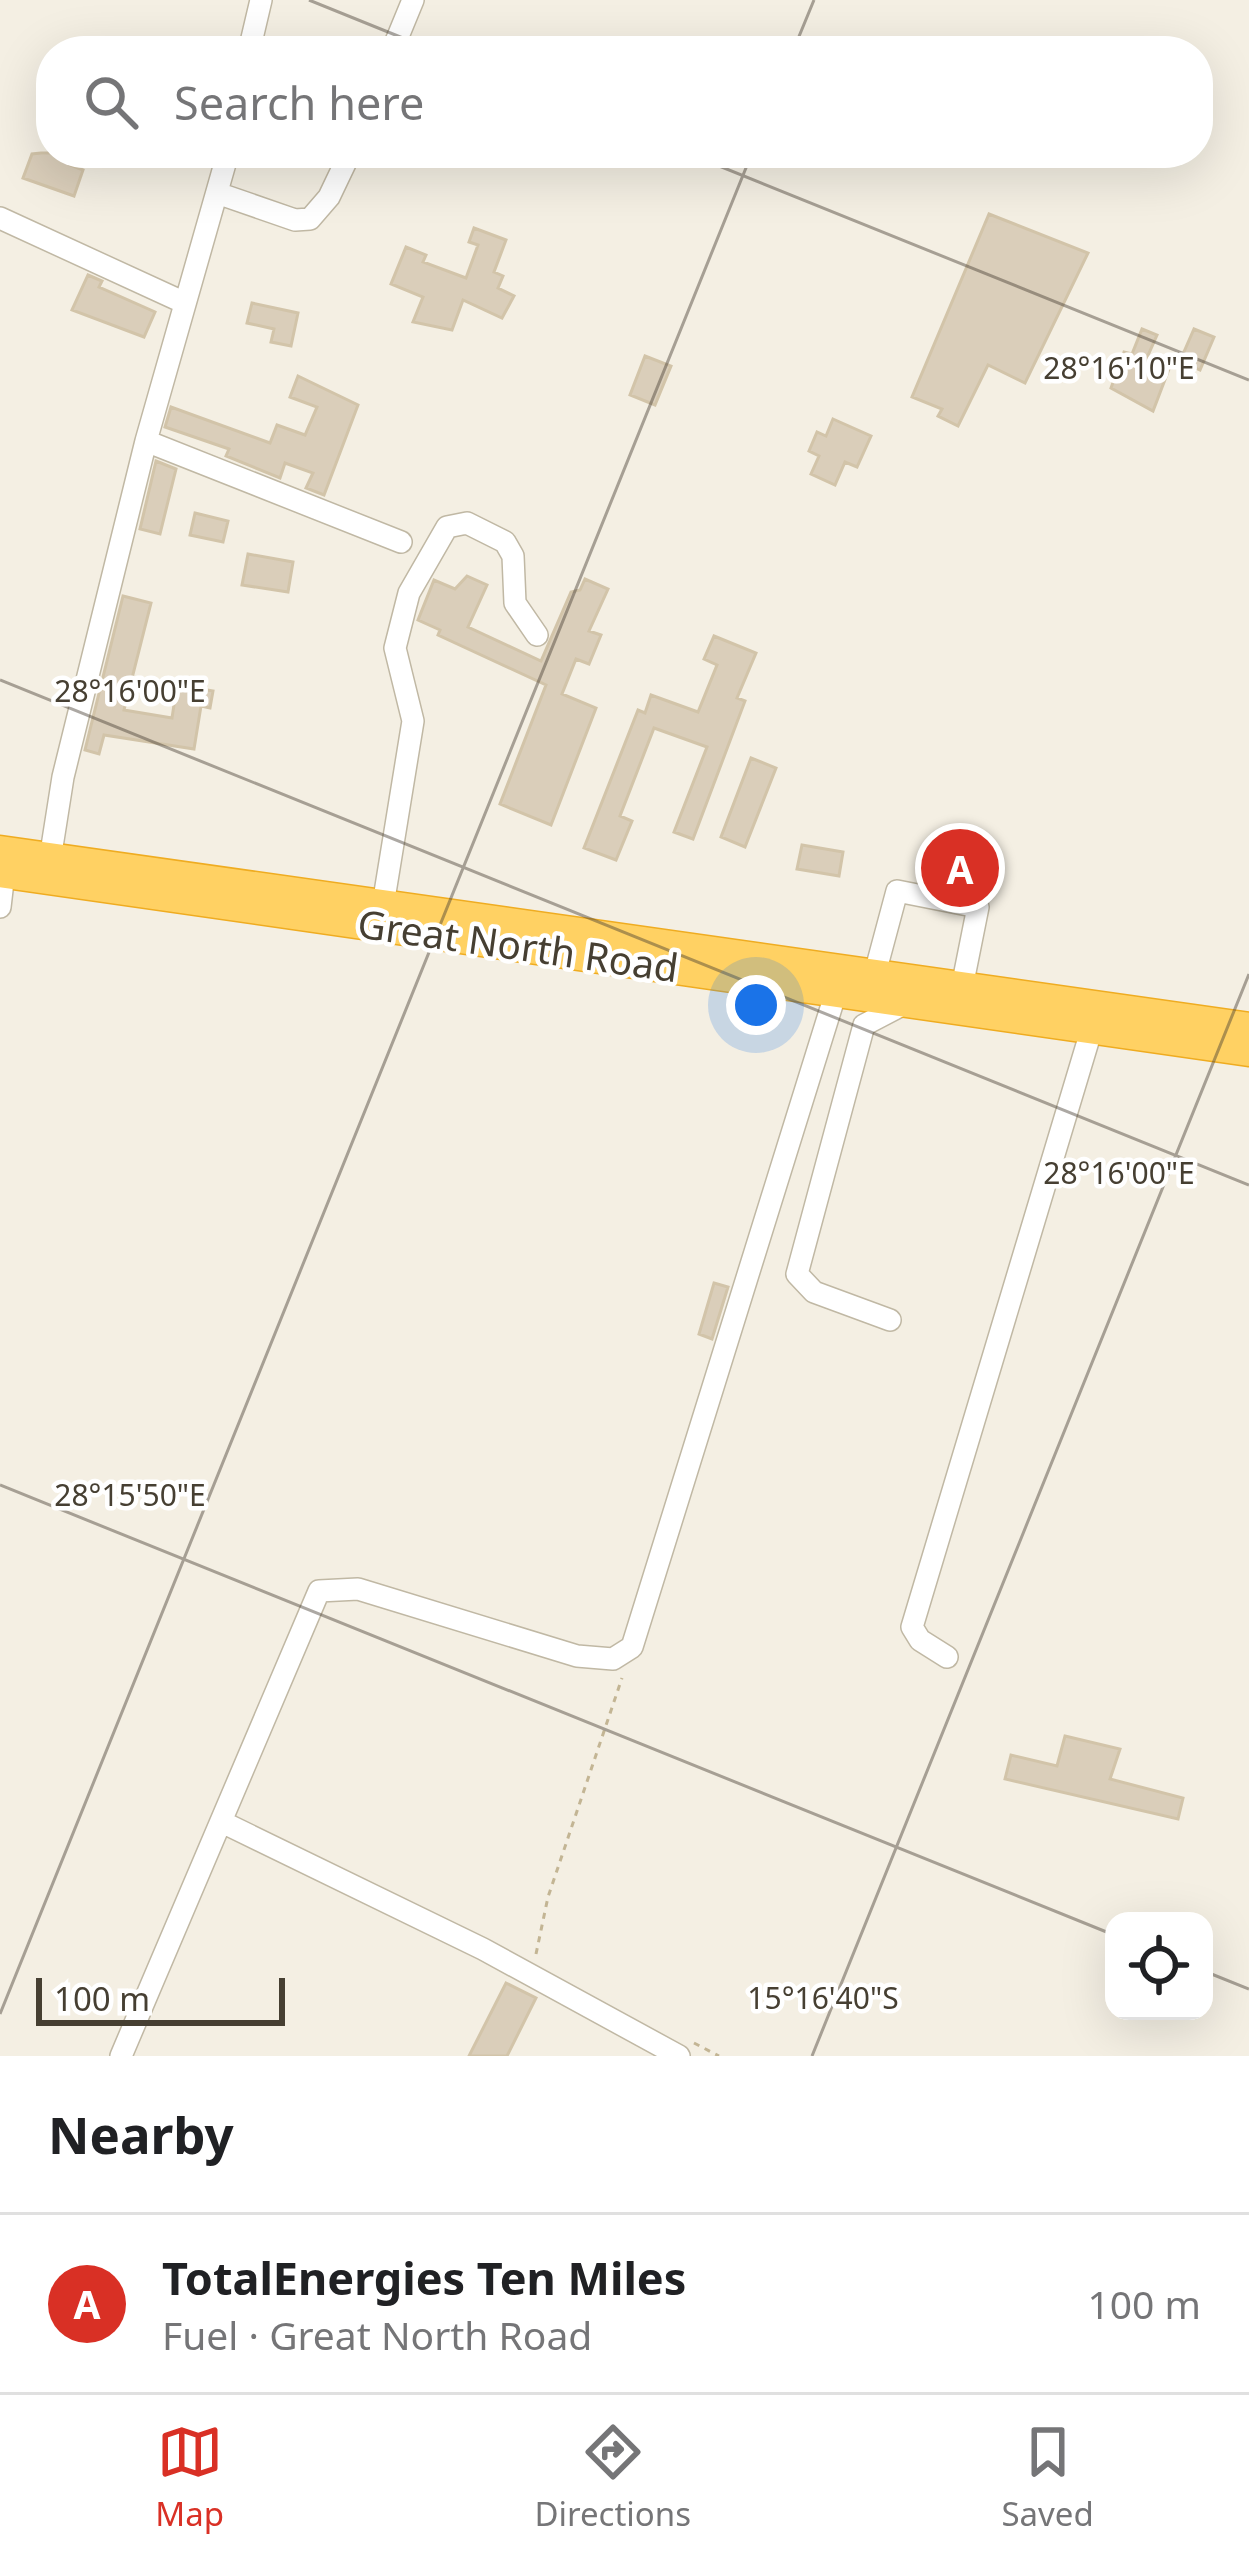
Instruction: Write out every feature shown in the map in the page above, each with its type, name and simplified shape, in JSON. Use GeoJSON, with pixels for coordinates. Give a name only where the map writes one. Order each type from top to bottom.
{"type":"FeatureCollection","features":[{"type":"Feature","properties":{"kind":"highway","name":"Great North Road"},"geometry":{"type":"LineString","coordinates":[[3,862],[383,905],[959,998],[1249,1028]]}},
{"type":"Feature","properties":{"kind":"highway","name":"Great North Road"},"geometry":{"type":"LineString","coordinates":[[49,868],[836,992],[872,986],[910,1002],[959,998],[1092,1028],[1249,1051]]}},
{"type":"Feature","properties":{"kind":"street"},"geometry":{"type":"LineString","coordinates":[[253,36],[262,0]]}},
{"type":"Feature","properties":{"kind":"street"},"geometry":{"type":"LineString","coordinates":[[398,36],[413,0]]}},
{"type":"Feature","properties":{"kind":"street"},"geometry":{"type":"LineString","coordinates":[[49,868],[63,777],[146,441],[225,168]]}},
{"type":"Feature","properties":{"kind":"street"},"geometry":{"type":"LineString","coordinates":[[220,194],[295,220],[310,219],[329,197],[343,168]]}},
{"type":"Feature","properties":{"kind":"street"},"geometry":{"type":"LineString","coordinates":[[0,218],[185,303]]}},
{"type":"Feature","properties":{"kind":"street"},"geometry":{"type":"LineString","coordinates":[[146,441],[401,542]]}},
{"type":"Feature","properties":{"kind":"street"},"geometry":{"type":"LineString","coordinates":[[383,905],[413,721],[395,648],[410,593],[447,526],[467,523],[505,542],[514,556],[515,603],[537,635]]}},
{"type":"Feature","properties":{"kind":"street"},"geometry":{"type":"LineString","coordinates":[[0,907],[3,862]]}},
{"type":"Feature","properties":{"kind":"street"},"geometry":{"type":"LineString","coordinates":[[872,986],[897,891],[978,907],[959,998]]}},
{"type":"Feature","properties":{"kind":"street"},"geometry":{"type":"LineString","coordinates":[[121,2056],[319,1591],[358,1589],[577,1656],[613,1659],[632,1647],[836,992]]}},
{"type":"Feature","properties":{"kind":"street"},"geometry":{"type":"LineString","coordinates":[[890,1321],[814,1292],[797,1274],[864,1025],[910,1002]]}},
{"type":"Feature","properties":{"kind":"street"},"geometry":{"type":"LineString","coordinates":[[946,1657],[920,1640],[912,1627],[1092,1028]]}},
{"type":"Feature","properties":{"kind":"street"},"geometry":{"type":"LineString","coordinates":[[222,1822],[680,2046]]}},
{"type":"Feature","properties":{"kind":"path"},"geometry":{"type":"LineString","coordinates":[[537,1958],[534,1945],[548,1897],[632,1647]]}},
{"type":"Feature","properties":{"kind":"path"},"geometry":{"type":"LineString","coordinates":[[680,2046],[719,2056]]}},
{"type":"Feature","properties":{"kind":"building"},"geometry":{"type":"Polygon","coordinates":[[[36,154],[36,168],[83,170],[74,196],[23,178],[36,154]]]}},
{"type":"Feature","properties":{"kind":"building"},"geometry":{"type":"Polygon","coordinates":[[[989,214],[1088,253],[1025,383],[988,365],[958,426],[938,416],[942,409],[912,397],[989,214]]]}},
{"type":"Feature","properties":{"kind":"building"},"geometry":{"type":"Polygon","coordinates":[[[474,228],[506,240],[494,272],[503,276],[498,288],[514,296],[502,318],[463,300],[452,330],[413,322],[423,297],[391,284],[406,247],[426,255],[423,262],[466,278],[478,245],[469,242],[474,228]]]}},
{"type":"Feature","properties":{"kind":"building"},"geometry":{"type":"Polygon","coordinates":[[[88,275],[102,281],[99,287],[155,312],[144,337],[72,310],[88,275]]]}},
{"type":"Feature","properties":{"kind":"building"},"geometry":{"type":"Polygon","coordinates":[[[252,303],[298,313],[291,346],[271,342],[274,329],[247,323],[252,303]]]}},
{"type":"Feature","properties":{"kind":"building"},"geometry":{"type":"Polygon","coordinates":[[[1142,329],[1157,335],[1146,360],[1169,369],[1153,411],[1111,388],[1124,352],[1132,354],[1142,329]]]}},
{"type":"Feature","properties":{"kind":"building"},"geometry":{"type":"Polygon","coordinates":[[[1194,329],[1214,337],[1200,370],[1180,361],[1194,329]]]}},
{"type":"Feature","properties":{"kind":"building"},"geometry":{"type":"Polygon","coordinates":[[[645,356],[671,366],[655,405],[630,395],[645,356]]]}},
{"type":"Feature","properties":{"kind":"building"},"geometry":{"type":"Polygon","coordinates":[[[298,376],[358,405],[324,495],[306,488],[313,473],[285,463],[280,478],[226,456],[229,449],[165,427],[171,407],[270,443],[277,425],[305,435],[317,407],[290,397],[298,376]]]}},
{"type":"Feature","properties":{"kind":"building"},"geometry":{"type":"Polygon","coordinates":[[[833,419],[871,436],[857,467],[845,462],[835,485],[811,474],[819,456],[809,451],[817,432],[826,436],[833,419]]]}},
{"type":"Feature","properties":{"kind":"building"},"geometry":{"type":"Polygon","coordinates":[[[156,461],[176,469],[160,534],[140,529],[156,461]]]}},
{"type":"Feature","properties":{"kind":"building"},"geometry":{"type":"Polygon","coordinates":[[[195,513],[228,521],[223,542],[190,535],[195,513]]]}},
{"type":"Feature","properties":{"kind":"building"},"geometry":{"type":"Polygon","coordinates":[[[248,554],[293,562],[288,592],[242,585],[248,554]]]}},
{"type":"Feature","properties":{"kind":"building"},"geometry":{"type":"Polygon","coordinates":[[[467,576],[487,585],[468,627],[541,661],[571,592],[580,590],[585,579],[608,589],[589,631],[601,635],[589,664],[576,659],[562,694],[596,708],[551,825],[500,804],[546,685],[438,635],[440,630],[418,620],[434,580],[455,589],[467,576]]]}},
{"type":"Feature","properties":{"kind":"building"},"geometry":{"type":"Polygon","coordinates":[[[123,596],[151,603],[124,710],[172,718],[177,685],[213,691],[210,708],[201,706],[194,749],[104,735],[99,754],[85,750],[123,596]]]}},
{"type":"Feature","properties":{"kind":"building"},"geometry":{"type":"Polygon","coordinates":[[[714,636],[756,653],[737,698],[745,701],[693,839],[674,832],[707,747],[654,728],[620,816],[632,821],[616,860],[584,848],[638,710],[645,713],[651,695],[698,712],[717,665],[704,659],[714,636]]]}},
{"type":"Feature","properties":{"kind":"building"},"geometry":{"type":"Polygon","coordinates":[[[751,758],[776,768],[745,847],[721,837],[751,758]]]}},
{"type":"Feature","properties":{"kind":"building"},"geometry":{"type":"Polygon","coordinates":[[[802,845],[843,852],[839,876],[797,869],[802,845]]]}},
{"type":"Feature","properties":{"kind":"building"},"geometry":{"type":"Polygon","coordinates":[[[714,1283],[728,1287],[712,1339],[699,1334],[714,1283]]]}},
{"type":"Feature","properties":{"kind":"building"},"geometry":{"type":"Polygon","coordinates":[[[1065,1736],[1120,1749],[1110,1779],[1183,1798],[1178,1819],[1005,1779],[1011,1755],[1057,1766],[1065,1736]]]}},
{"type":"Feature","properties":{"kind":"building"},"geometry":{"type":"Polygon","coordinates":[[[506,1983],[536,1998],[507,2056],[469,2056],[506,1983]]]}},
{"type":"Feature","properties":{"kind":"place","name":"TotalEnergies Ten Miles"},"geometry":{"type":"Point","coordinates":[960,868]}}]}
